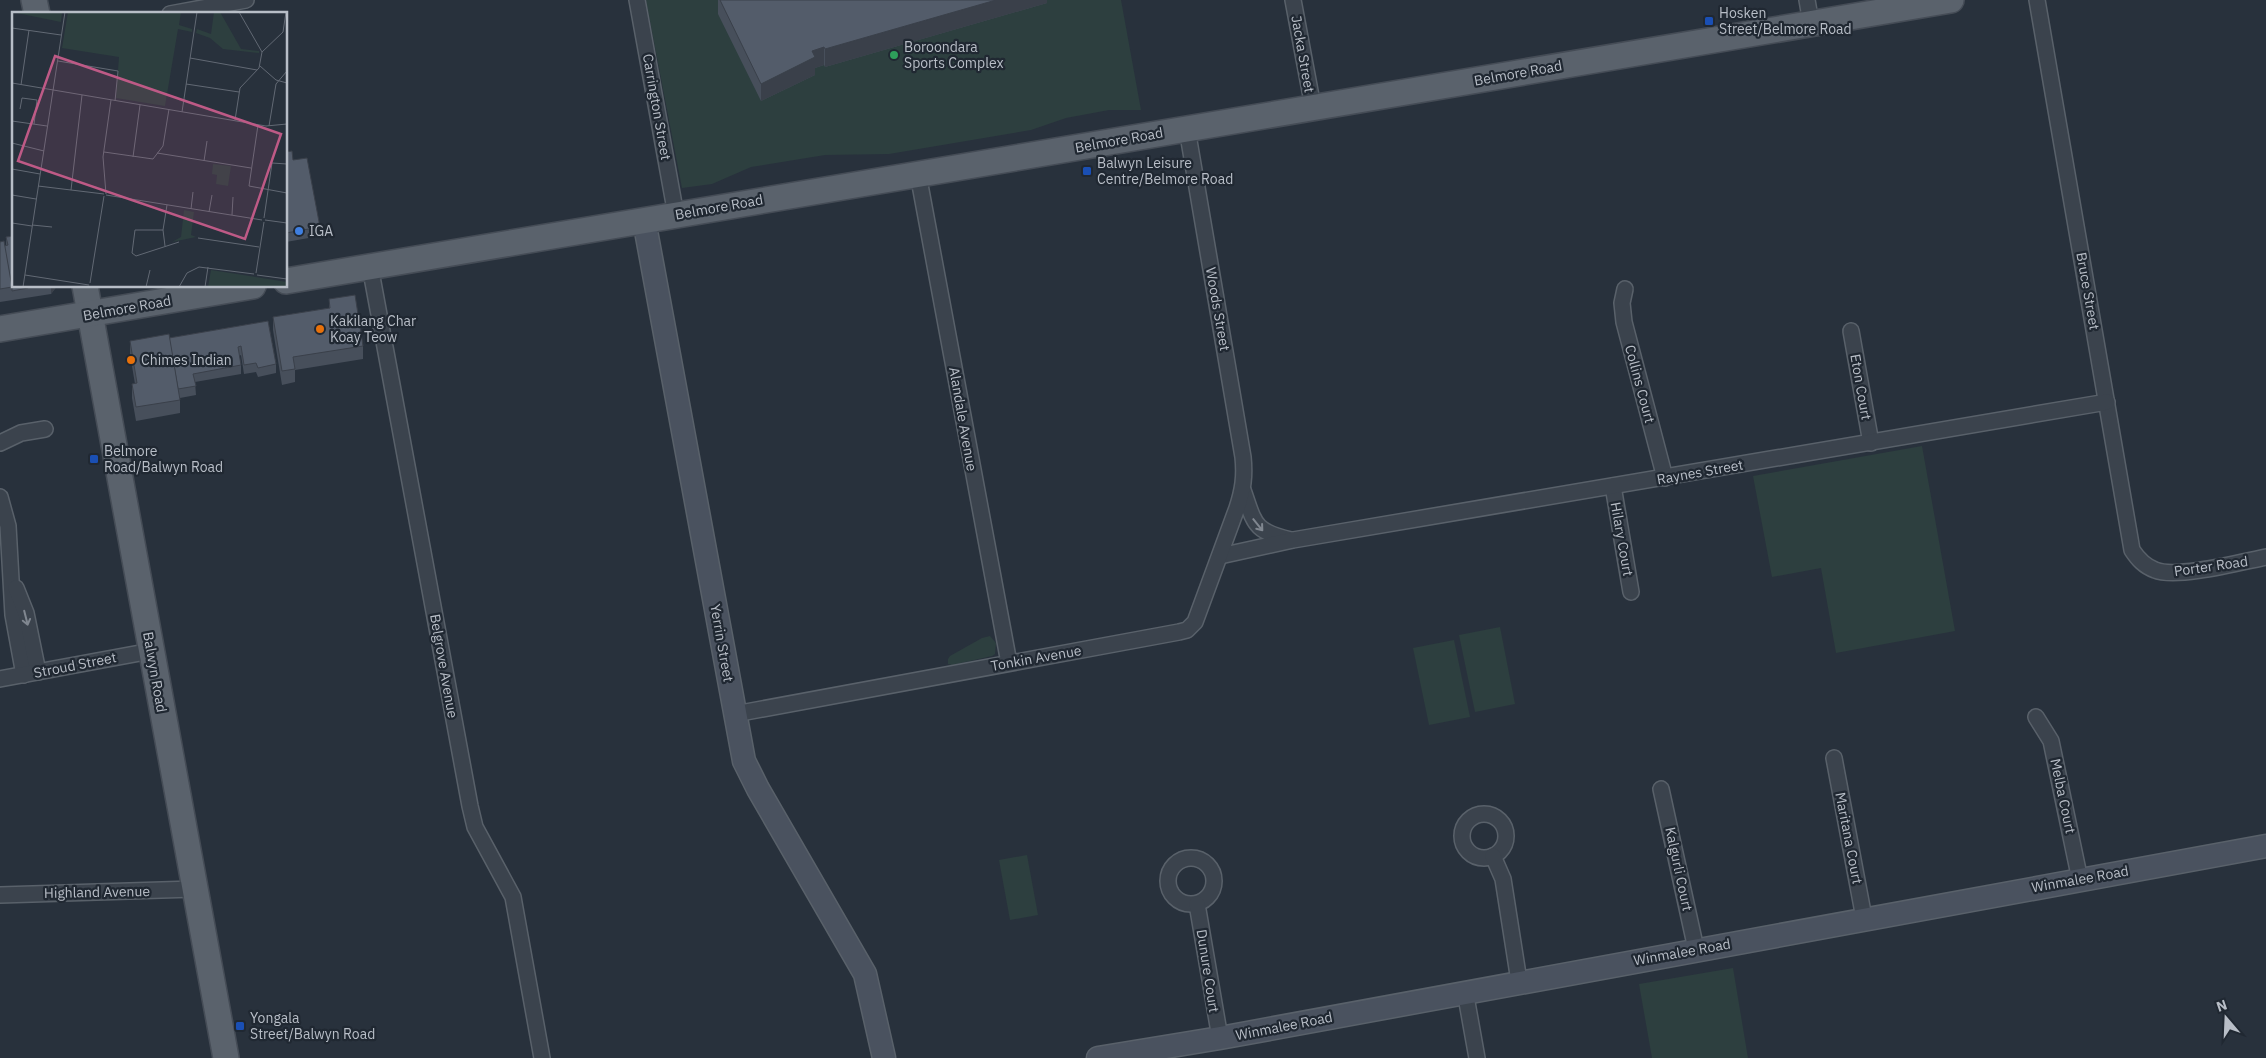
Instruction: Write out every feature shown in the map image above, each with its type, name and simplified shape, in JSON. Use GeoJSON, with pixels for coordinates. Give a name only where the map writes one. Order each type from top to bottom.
{"type":"FeatureCollection","features":[{"type":"Feature","properties":{"kind":"main road","name":"Belmore Road"},"geometry":{"type":"LineString","coordinates":[[288,281],[1313,108],[1809,12],[1951,0]]}},
{"type":"Feature","properties":{"kind":"main road","name":"Balwyn Road"},"geometry":{"type":"LineString","coordinates":[[84,288],[226,1058]]}},
{"type":"Feature","properties":{"kind":"main road","name":"Belmore Road"},"geometry":{"type":"LineString","coordinates":[[0,329],[241,288]]}},
{"type":"Feature","properties":{"kind":"street"},"geometry":{"type":"LineString","coordinates":[[181,12],[246,0]]}},
{"type":"Feature","properties":{"kind":"street","name":"Carrington Street"},"geometry":{"type":"LineString","coordinates":[[637,0],[676,214]]}},
{"type":"Feature","properties":{"kind":"street","name":"Jacka Street"},"geometry":{"type":"LineString","coordinates":[[1293,0],[1313,108]]}},
{"type":"Feature","properties":{"kind":"street","name":"Bruce Street"},"geometry":{"type":"LineString","coordinates":[[2037,0],[2132,550],[2140,562],[2156,571]]}},
{"type":"Feature","properties":{"kind":"street","name":"Woods Street"},"geometry":{"type":"LineString","coordinates":[[1186,129],[1243,457],[1243,490]]}},
{"type":"Feature","properties":{"kind":"street","name":"Alandale Avenue"},"geometry":{"type":"LineString","coordinates":[[918,174],[1009,663]]}},
{"type":"Feature","properties":{"kind":"street","name":"Yerrin Street"},"geometry":{"type":"LineString","coordinates":[[644,220],[735,714],[747,769],[865,974],[879,1051]]}},
{"type":"Feature","properties":{"kind":"street","name":"Belgrove Avenue"},"geometry":{"type":"LineString","coordinates":[[370,266],[470,806],[475,827],[513,897],[542,1058]]}},
{"type":"Feature","properties":{"kind":"street","name":"Collins Court"},"geometry":{"type":"LineString","coordinates":[[1625,289],[1622,303],[1624,322],[1665,478]]}},
{"type":"Feature","properties":{"kind":"street","name":"Eton Court"},"geometry":{"type":"LineString","coordinates":[[1851,331],[1871,443]]}},
{"type":"Feature","properties":{"kind":"street","name":"Raynes Street"},"geometry":{"type":"LineString","coordinates":[[1220,556],[1293,540],[2107,402]]}},
{"type":"Feature","properties":{"kind":"street"},"geometry":{"type":"LineString","coordinates":[[0,444],[21,433],[45,429]]}},
{"type":"Feature","properties":{"kind":"street","name":"Hilary Court"},"geometry":{"type":"LineString","coordinates":[[1613,486],[1631,592]]}},
{"type":"Feature","properties":{"kind":"street","name":"Raynes Street"},"geometry":{"type":"LineString","coordinates":[[1243,490],[1253,519],[1263,532],[1293,540]]}},
{"type":"Feature","properties":{"kind":"street","name":"Tonkin Avenue"},"geometry":{"type":"LineString","coordinates":[[735,714],[1187,630],[1195,622],[1243,490]]}},
{"type":"Feature","properties":{"kind":"street"},"geometry":{"type":"LineString","coordinates":[[0,496],[8,526],[13,615],[31,673]]}},
{"type":"Feature","properties":{"kind":"street","name":"Porter Road"},"geometry":{"type":"LineString","coordinates":[[2156,571],[2174,574],[2266,558]]}},
{"type":"Feature","properties":{"kind":"street","name":"Stroud Street"},"geometry":{"type":"LineString","coordinates":[[0,679],[151,651]]}},
{"type":"Feature","properties":{"kind":"street","name":"Melba Court"},"geometry":{"type":"LineString","coordinates":[[2036,717],[2051,741],[2080,880]]}},
{"type":"Feature","properties":{"kind":"street","name":"Maritana Court"},"geometry":{"type":"LineString","coordinates":[[1834,758],[1864,918]]}},
{"type":"Feature","properties":{"kind":"street","name":"Kalgurli Court"},"geometry":{"type":"LineString","coordinates":[[1661,789],[1696,949]]}},
{"type":"Feature","properties":{"kind":"street","name":"Winmalee Road"},"geometry":{"type":"LineString","coordinates":[[1098,1058],[1220,1038],[1519,981],[2266,846]]}},
{"type":"Feature","properties":{"kind":"street"},"geometry":{"type":"LineString","coordinates":[[1493,856],[1503,879],[1519,981]]}},
{"type":"Feature","properties":{"kind":"street","name":"Highland Avenue"},"geometry":{"type":"LineString","coordinates":[[0,896],[194,889]]}},
{"type":"Feature","properties":{"kind":"street","name":"Dunure Court"},"geometry":{"type":"LineString","coordinates":[[1197,904],[1220,1038]]}},
{"type":"Feature","properties":{"kind":"street"},"geometry":{"type":"LineString","coordinates":[[1465,991],[1477,1058]]}},
{"type":"Feature","properties":{"kind":"shaded area","name":"Boroondara Sports Complex"},"geometry":{"type":"Polygon","coordinates":[[[646,0],[1121,0],[1141,110],[1109,110],[1066,118],[1031,130],[889,154],[825,155],[751,167],[712,184],[682,188],[646,0]]]}},
{"type":"Feature","properties":{"kind":"shaded area"},"geometry":{"type":"Polygon","coordinates":[[[1922,446],[1955,631],[1836,653],[1821,568],[1772,577],[1753,476],[1922,446]]]}},
{"type":"Feature","properties":{"kind":"shaded area"},"geometry":{"type":"Polygon","coordinates":[[[1500,627],[1515,704],[1475,712],[1459,635],[1500,627]]]}},
{"type":"Feature","properties":{"kind":"shaded area"},"geometry":{"type":"Polygon","coordinates":[[[990,636],[996,643],[995,654],[992,656],[952,665],[948,664],[950,656],[982,638],[990,636]]]}},
{"type":"Feature","properties":{"kind":"shaded area"},"geometry":{"type":"Polygon","coordinates":[[[1454,640],[1470,717],[1429,725],[1413,648],[1454,640]]]}},
{"type":"Feature","properties":{"kind":"shaded area"},"geometry":{"type":"Polygon","coordinates":[[[1027,855],[1038,915],[1010,920],[999,860],[1027,855]]]}},
{"type":"Feature","properties":{"kind":"shaded area"},"geometry":{"type":"Polygon","coordinates":[[[1733,968],[1748,1058],[1652,1058],[1639,984],[1733,968]]]}},
{"type":"Feature","properties":{"kind":"building"},"geometry":{"type":"Polygon","coordinates":[[[720,0],[996,0],[825,49],[824,47],[812,51],[815,57],[761,84],[720,0]]]}},
{"type":"Feature","properties":{"kind":"building"},"geometry":{"type":"Polygon","coordinates":[[[292,151],[293,160],[307,158],[320,227],[288,233],[288,152],[292,151]]]}},
{"type":"Feature","properties":{"kind":"building"},"geometry":{"type":"Polygon","coordinates":[[[12,236],[12,287],[4,246],[8,245],[6,237],[12,236]]]}},
{"type":"Feature","properties":{"kind":"building"},"geometry":{"type":"Polygon","coordinates":[[[4,241],[12,287],[0,289],[0,242],[4,241]]]}},
{"type":"Feature","properties":{"kind":"building"},"geometry":{"type":"Polygon","coordinates":[[[12,288],[28,288],[12,291],[12,288]]]}},
{"type":"Feature","properties":{"kind":"building"},"geometry":{"type":"Polygon","coordinates":[[[355,295],[363,346],[293,357],[295,369],[282,371],[273,317],[330,308],[329,299],[355,295]]]}},
{"type":"Feature","properties":{"kind":"building"},"geometry":{"type":"Polygon","coordinates":[[[268,321],[276,364],[258,368],[256,363],[244,365],[241,346],[238,347],[241,365],[193,374],[196,386],[178,389],[169,338],[268,321]]]}},
{"type":"Feature","properties":{"kind":"building"},"geometry":{"type":"Polygon","coordinates":[[[169,334],[180,400],[136,407],[132,384],[137,383],[130,341],[169,334]]]}},
{"type":"Feature","properties":{"kind":"place","name":"Hosken Street/Belmore Road"},"geometry":{"type":"Point","coordinates":[1709,21]}},
{"type":"Feature","properties":{"kind":"place","name":"Boroondara Sports Complex"},"geometry":{"type":"Point","coordinates":[894,55]}},
{"type":"Feature","properties":{"kind":"place","name":"Balwyn Leisure Centre/Belmore Road"},"geometry":{"type":"Point","coordinates":[1087,171]}},
{"type":"Feature","properties":{"kind":"place","name":"IGA"},"geometry":{"type":"Point","coordinates":[299,231]}},
{"type":"Feature","properties":{"kind":"place","name":"Kakilang Char Koay Teow"},"geometry":{"type":"Point","coordinates":[320,329]}},
{"type":"Feature","properties":{"kind":"place","name":"Chimes Indian"},"geometry":{"type":"Point","coordinates":[131,360]}},
{"type":"Feature","properties":{"kind":"place","name":"Belmore Road/Balwyn Road"},"geometry":{"type":"Point","coordinates":[94,459]}},
{"type":"Feature","properties":{"kind":"place","name":"Yongala Street/Balwyn Road"},"geometry":{"type":"Point","coordinates":[240,1026]}}]}
